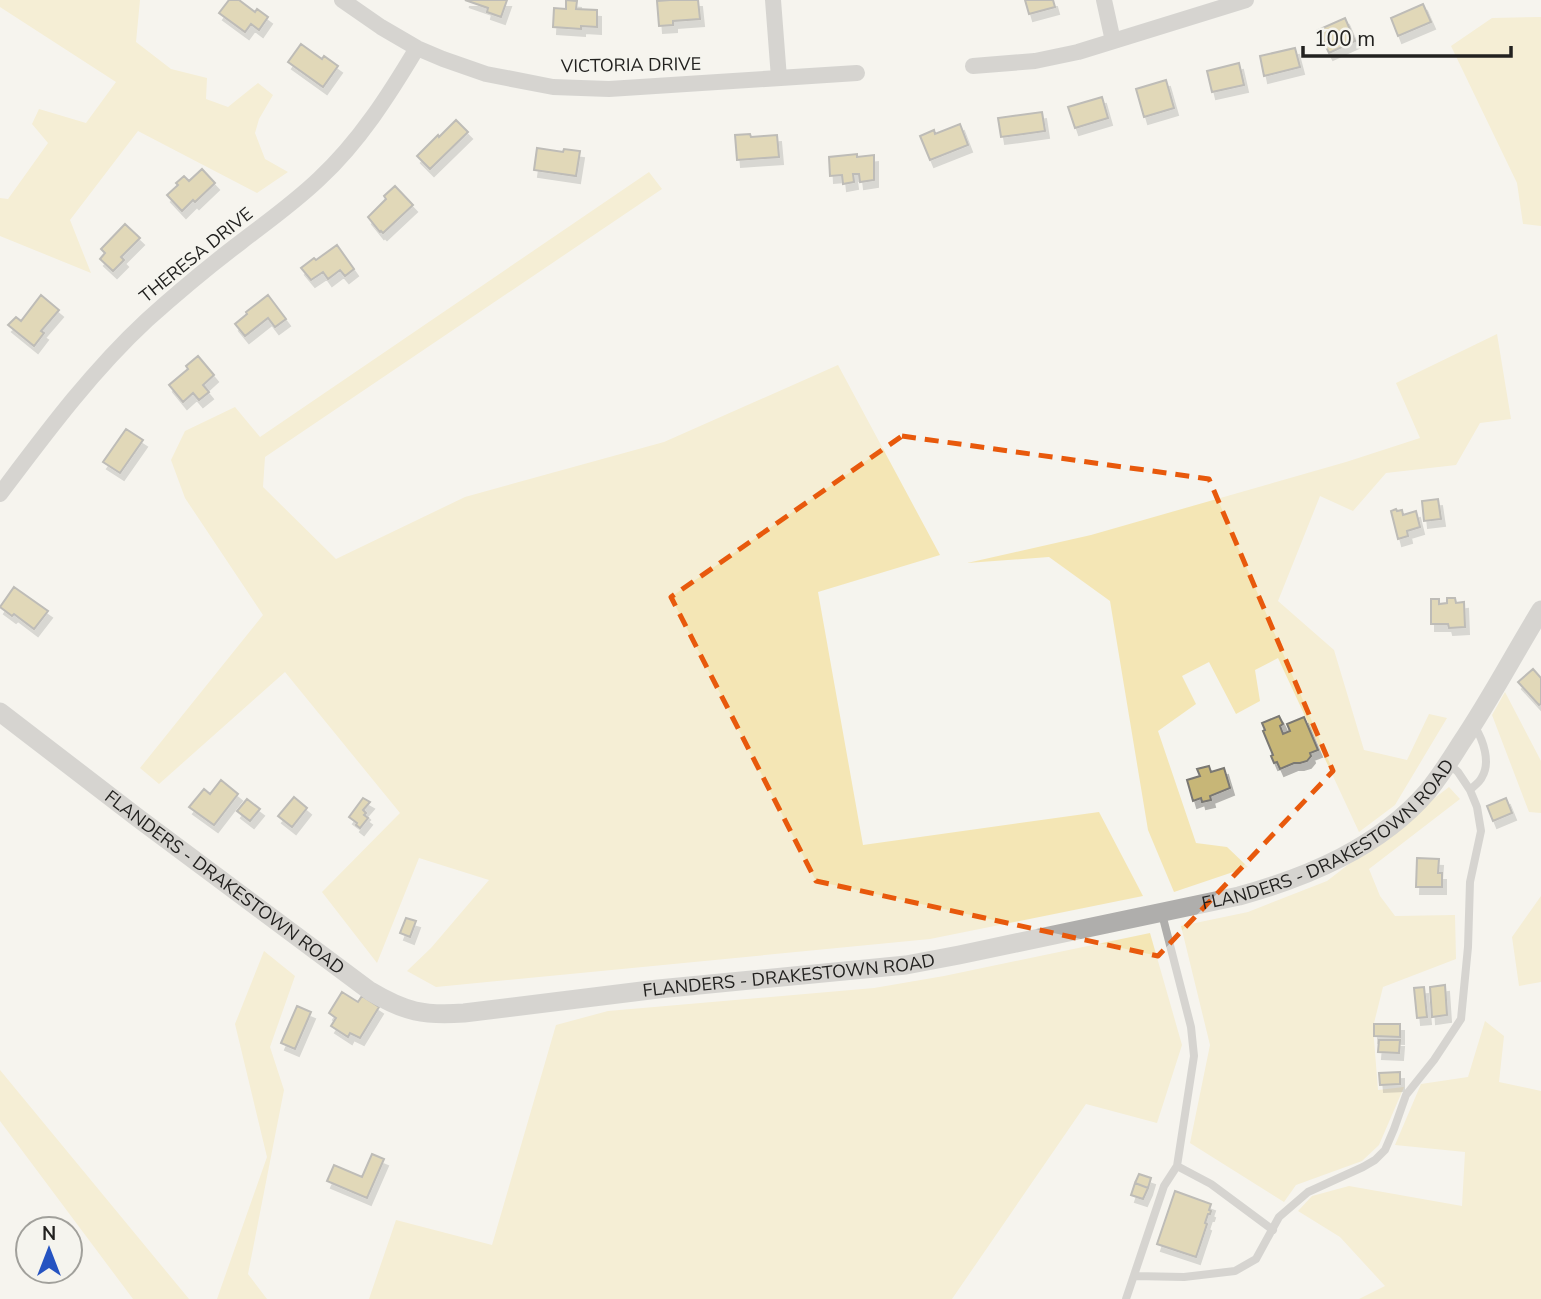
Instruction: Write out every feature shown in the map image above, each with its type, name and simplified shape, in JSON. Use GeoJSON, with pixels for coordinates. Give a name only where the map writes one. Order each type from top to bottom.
{"type":"FeatureCollection","features":[{"type":"Feature","properties":{"kind":"street","name":"VICTORIA DRIVE"},"geometry":{"type":"LineString","coordinates":[[342,0],[380,27],[417,48],[486,74],[553,87],[609,89],[857,73]]}},
{"type":"Feature","properties":{"kind":"street"},"geometry":{"type":"LineString","coordinates":[[773,0],[779,78]]}},
{"type":"Feature","properties":{"kind":"street"},"geometry":{"type":"LineString","coordinates":[[1104,0],[1112,41]]}},
{"type":"Feature","properties":{"kind":"street"},"geometry":{"type":"LineString","coordinates":[[973,66],[1035,61],[1078,52],[1245,0]]}},
{"type":"Feature","properties":{"kind":"street","name":"THERESA DRIVE"},"geometry":{"type":"LineString","coordinates":[[0,494],[97,372],[145,323],[188,284],[319,180],[342,156],[363,130],[417,48]]}},
{"type":"Feature","properties":{"kind":"street","name":"FLANDERS - DRAKESTOWN ROAD"},"geometry":{"type":"LineString","coordinates":[[0,712],[351,978],[391,1003],[425,1014],[464,1013],[658,989],[906,965],[1161,914],[1276,886],[1307,875],[1369,841],[1401,817],[1427,792],[1473,724],[1541,610]]}},
{"type":"Feature","properties":{"kind":"lane"},"geometry":{"type":"LineString","coordinates":[[1470,790],[1483,777],[1486,764],[1483,739],[1473,724]]}},
{"type":"Feature","properties":{"kind":"lane"},"geometry":{"type":"LineString","coordinates":[[1134,1276],[1184,1277],[1235,1271],[1256,1259],[1279,1217],[1308,1192],[1363,1167],[1385,1150],[1406,1095],[1434,1060],[1461,1019],[1468,947],[1470,882],[1481,831],[1477,807],[1470,790],[1448,763]]}},
{"type":"Feature","properties":{"kind":"lane"},"geometry":{"type":"LineString","coordinates":[[1126,1299],[1164,1186],[1177,1166],[1192,1072],[1194,1042],[1161,914]]}},
{"type":"Feature","properties":{"kind":"lane"},"geometry":{"type":"LineString","coordinates":[[1177,1166],[1211,1184],[1273,1230]]}},
{"type":"Feature","properties":{"kind":"highlighted area"},"geometry":{"type":"Polygon","coordinates":[[[902,436],[1209,479],[1333,771],[1158,956],[816,881],[671,597],[902,436]]]}},
{"type":"Feature","properties":{"kind":"shaded area"},"geometry":{"type":"Polygon","coordinates":[[[0,0],[140,0],[136,42],[171,69],[207,78],[206,99],[228,107],[258,83],[273,95],[259,119],[255,133],[265,159],[288,172],[257,193],[138,131],[70,220],[91,273],[0,236],[0,198],[8,199],[48,143],[32,124],[39,109],[86,123],[116,82],[0,7],[0,0]]]}},
{"type":"Feature","properties":{"kind":"shaded area"},"geometry":{"type":"Polygon","coordinates":[[[1541,17],[1541,226],[1523,224],[1517,183],[1451,46],[1492,18],[1541,17]]]}},
{"type":"Feature","properties":{"kind":"shaded area"},"geometry":{"type":"Polygon","coordinates":[[[649,172],[662,189],[265,457],[263,487],[336,559],[465,497],[664,442],[838,365],[940,555],[818,592],[863,845],[1099,812],[1143,896],[930,939],[436,987],[407,971],[431,948],[489,880],[419,858],[377,963],[322,892],[400,813],[285,672],[159,784],[140,768],[263,615],[185,498],[171,460],[185,431],[235,407],[260,437],[649,172]]]}},
{"type":"Feature","properties":{"kind":"shaded area"},"geometry":{"type":"Polygon","coordinates":[[[1497,334],[1511,419],[1480,423],[1456,465],[1386,473],[1353,511],[1320,496],[1278,601],[1334,650],[1364,750],[1407,760],[1429,714],[1447,718],[1395,805],[1359,832],[1278,658],[1255,670],[1260,701],[1236,714],[1209,662],[1182,676],[1196,704],[1158,731],[1196,843],[1227,847],[1248,867],[1174,892],[1148,830],[1110,601],[1049,557],[967,563],[1091,535],[1420,438],[1396,383],[1497,334]]]}},
{"type":"Feature","properties":{"kind":"shaded area"},"geometry":{"type":"Polygon","coordinates":[[[1505,692],[1541,761],[1541,813],[1529,812],[1492,715],[1505,692]]]}},
{"type":"Feature","properties":{"kind":"shaded area"},"geometry":{"type":"Polygon","coordinates":[[[1449,787],[1460,799],[1369,869],[1380,896],[1395,916],[1455,915],[1456,959],[1383,987],[1373,1027],[1378,1090],[1404,1087],[1379,1145],[1362,1161],[1296,1185],[1284,1202],[1190,1143],[1210,1045],[1181,926],[1248,912],[1327,881],[1449,787]]]}},
{"type":"Feature","properties":{"kind":"shaded area"},"geometry":{"type":"Polygon","coordinates":[[[1541,896],[1541,982],[1519,986],[1512,937],[1541,896]]]}},
{"type":"Feature","properties":{"kind":"shaded area"},"geometry":{"type":"Polygon","coordinates":[[[1150,933],[1182,1045],[1157,1123],[1086,1104],[952,1299],[369,1299],[396,1220],[492,1245],[556,1025],[608,1011],[874,988],[1150,933]]]}},
{"type":"Feature","properties":{"kind":"shaded area"},"geometry":{"type":"Polygon","coordinates":[[[264,951],[295,976],[270,1047],[284,1090],[248,1274],[267,1299],[217,1299],[267,1157],[235,1024],[264,951]]]}},
{"type":"Feature","properties":{"kind":"shaded area"},"geometry":{"type":"Polygon","coordinates":[[[1485,1021],[1504,1036],[1499,1082],[1541,1091],[1541,1299],[1359,1299],[1385,1286],[1340,1237],[1298,1211],[1312,1196],[1349,1186],[1462,1206],[1465,1152],[1395,1145],[1421,1084],[1468,1077],[1485,1021]]]}},
{"type":"Feature","properties":{"kind":"shaded area"},"geometry":{"type":"Polygon","coordinates":[[[0,1070],[189,1299],[133,1299],[84,1233],[84,1215],[70,1215],[0,1121],[0,1070]]]}},
{"type":"Feature","properties":{"kind":"building"},"geometry":{"type":"Polygon","coordinates":[[[229,0],[239,0],[255,12],[257,9],[268,17],[259,30],[251,24],[245,32],[219,13],[229,0]]]}},
{"type":"Feature","properties":{"kind":"building"},"geometry":{"type":"Polygon","coordinates":[[[465,0],[507,0],[501,17],[487,12],[488,8],[465,0]]]}},
{"type":"Feature","properties":{"kind":"building"},"geometry":{"type":"Polygon","coordinates":[[[566,0],[577,1],[576,9],[597,10],[597,27],[553,27],[554,8],[566,9],[566,0]]]}},
{"type":"Feature","properties":{"kind":"building"},"geometry":{"type":"Polygon","coordinates":[[[698,0],[700,19],[673,21],[673,25],[659,26],[657,1],[698,0]]]}},
{"type":"Feature","properties":{"kind":"building"},"geometry":{"type":"Polygon","coordinates":[[[1025,0],[1053,0],[1055,7],[1029,14],[1025,0]]]}},
{"type":"Feature","properties":{"kind":"building"},"geometry":{"type":"Polygon","coordinates":[[[1423,4],[1431,22],[1398,36],[1391,18],[1423,4]]]}},
{"type":"Feature","properties":{"kind":"building"},"geometry":{"type":"Polygon","coordinates":[[[1345,18],[1355,41],[1329,53],[1318,30],[1345,18]]]}},
{"type":"Feature","properties":{"kind":"building"},"geometry":{"type":"Polygon","coordinates":[[[301,44],[322,59],[324,56],[338,66],[323,87],[288,62],[301,44]]]}},
{"type":"Feature","properties":{"kind":"building"},"geometry":{"type":"Polygon","coordinates":[[[1295,48],[1300,67],[1264,76],[1260,56],[1295,48]]]}},
{"type":"Feature","properties":{"kind":"building"},"geometry":{"type":"Polygon","coordinates":[[[1239,63],[1244,85],[1212,92],[1207,71],[1239,63]]]}},
{"type":"Feature","properties":{"kind":"building"},"geometry":{"type":"Polygon","coordinates":[[[1166,80],[1174,108],[1144,117],[1136,89],[1166,80]]]}},
{"type":"Feature","properties":{"kind":"building"},"geometry":{"type":"Polygon","coordinates":[[[1102,97],[1108,118],[1075,128],[1068,107],[1102,97]]]}},
{"type":"Feature","properties":{"kind":"building"},"geometry":{"type":"Polygon","coordinates":[[[1042,112],[1045,131],[1001,137],[998,118],[1042,112]]]}},
{"type":"Feature","properties":{"kind":"building"},"geometry":{"type":"Polygon","coordinates":[[[456,120],[468,132],[430,169],[417,156],[456,120]]]}},
{"type":"Feature","properties":{"kind":"building"},"geometry":{"type":"Polygon","coordinates":[[[960,124],[968,145],[930,160],[920,136],[934,130],[935,134],[960,124]]]}},
{"type":"Feature","properties":{"kind":"building"},"geometry":{"type":"Polygon","coordinates":[[[750,134],[751,137],[777,135],[779,157],[737,160],[735,135],[750,134]]]}},
{"type":"Feature","properties":{"kind":"building"},"geometry":{"type":"Polygon","coordinates":[[[537,148],[563,152],[564,149],[580,151],[576,176],[534,170],[537,148]]]}},
{"type":"Feature","properties":{"kind":"building"},"geometry":{"type":"Polygon","coordinates":[[[857,154],[857,157],[874,155],[874,180],[860,182],[859,174],[853,174],[854,182],[843,184],[842,175],[830,176],[829,157],[857,154]]]}},
{"type":"Feature","properties":{"kind":"building"},"geometry":{"type":"Polygon","coordinates":[[[202,169],[215,183],[182,211],[167,195],[184,176],[189,181],[202,169]]]}},
{"type":"Feature","properties":{"kind":"building"},"geometry":{"type":"Polygon","coordinates":[[[395,186],[413,205],[383,233],[368,217],[395,186]]]}},
{"type":"Feature","properties":{"kind":"building"},"geometry":{"type":"Polygon","coordinates":[[[125,224],[140,238],[121,257],[124,260],[113,271],[100,259],[105,253],[101,249],[125,224]]]}},
{"type":"Feature","properties":{"kind":"building"},"geometry":{"type":"Polygon","coordinates":[[[337,245],[354,269],[345,276],[340,270],[328,279],[323,272],[311,280],[301,268],[337,245]]]}},
{"type":"Feature","properties":{"kind":"building"},"geometry":{"type":"Polygon","coordinates":[[[41,295],[59,310],[41,331],[44,333],[34,346],[8,325],[16,317],[21,321],[41,295]]]}},
{"type":"Feature","properties":{"kind":"building"},"geometry":{"type":"Polygon","coordinates":[[[268,295],[286,319],[275,327],[268,318],[245,336],[235,324],[268,295]]]}},
{"type":"Feature","properties":{"kind":"building"},"geometry":{"type":"Polygon","coordinates":[[[198,356],[214,375],[203,385],[209,392],[199,400],[193,393],[183,402],[169,385],[188,369],[186,366],[198,356]]]}},
{"type":"Feature","properties":{"kind":"building"},"geometry":{"type":"Polygon","coordinates":[[[126,429],[143,440],[120,473],[103,462],[126,429]]]}},
{"type":"Feature","properties":{"kind":"building"},"geometry":{"type":"Polygon","coordinates":[[[1438,499],[1441,519],[1424,521],[1422,501],[1438,499]]]}},
{"type":"Feature","properties":{"kind":"building"},"geometry":{"type":"Polygon","coordinates":[[[1402,510],[1403,515],[1416,511],[1420,527],[1407,531],[1408,536],[1398,539],[1391,511],[1402,510]]]}},
{"type":"Feature","properties":{"kind":"building"},"geometry":{"type":"Polygon","coordinates":[[[14,587],[48,611],[34,629],[0,607],[14,587]]]}},
{"type":"Feature","properties":{"kind":"building"},"geometry":{"type":"Polygon","coordinates":[[[1447,598],[1455,598],[1456,603],[1464,602],[1465,627],[1449,628],[1448,624],[1431,624],[1431,599],[1439,599],[1439,604],[1447,603],[1447,598]]]}},
{"type":"Feature","properties":{"kind":"building"},"geometry":{"type":"Polygon","coordinates":[[[1533,669],[1541,678],[1539,705],[1518,682],[1533,669]]]}},
{"type":"Feature","properties":{"kind":"building"},"geometry":{"type":"Polygon","coordinates":[[[1279,716],[1283,724],[1280,726],[1283,734],[1290,731],[1287,724],[1304,717],[1318,750],[1310,753],[1307,761],[1280,769],[1271,756],[1273,755],[1262,723],[1279,716]]]}},
{"type":"Feature","properties":{"kind":"building"},"geometry":{"type":"Polygon","coordinates":[[[1209,766],[1211,772],[1224,768],[1230,788],[1210,796],[1211,800],[1202,802],[1201,798],[1193,801],[1187,780],[1200,776],[1197,769],[1209,766]]]}},
{"type":"Feature","properties":{"kind":"building"},"geometry":{"type":"Polygon","coordinates":[[[221,780],[238,794],[214,825],[189,807],[204,789],[210,794],[221,780]]]}},
{"type":"Feature","properties":{"kind":"building"},"geometry":{"type":"Polygon","coordinates":[[[294,797],[307,808],[292,827],[278,816],[294,797]]]}},
{"type":"Feature","properties":{"kind":"building"},"geometry":{"type":"Polygon","coordinates":[[[363,798],[370,802],[363,810],[368,818],[360,828],[349,817],[363,798]]]}},
{"type":"Feature","properties":{"kind":"building"},"geometry":{"type":"Polygon","coordinates":[[[1506,798],[1512,813],[1493,821],[1487,806],[1506,798]]]}},
{"type":"Feature","properties":{"kind":"building"},"geometry":{"type":"Polygon","coordinates":[[[247,799],[260,809],[250,821],[237,811],[247,799]]]}},
{"type":"Feature","properties":{"kind":"building"},"geometry":{"type":"Polygon","coordinates":[[[1417,858],[1439,859],[1438,873],[1442,873],[1442,887],[1416,887],[1417,858]]]}},
{"type":"Feature","properties":{"kind":"building"},"geometry":{"type":"Polygon","coordinates":[[[406,918],[416,921],[410,937],[400,933],[406,918]]]}},
{"type":"Feature","properties":{"kind":"building"},"geometry":{"type":"Polygon","coordinates":[[[1445,985],[1447,1015],[1432,1017],[1430,987],[1445,985]]]}},
{"type":"Feature","properties":{"kind":"building"},"geometry":{"type":"Polygon","coordinates":[[[1424,987],[1427,1017],[1417,1018],[1414,988],[1424,987]]]}},
{"type":"Feature","properties":{"kind":"building"},"geometry":{"type":"Polygon","coordinates":[[[342,992],[358,1002],[362,996],[379,1007],[360,1038],[350,1033],[348,1037],[331,1026],[336,1018],[329,1013],[342,992]]]}},
{"type":"Feature","properties":{"kind":"building"},"geometry":{"type":"Polygon","coordinates":[[[297,1006],[311,1012],[295,1049],[281,1043],[297,1006]]]}},
{"type":"Feature","properties":{"kind":"building"},"geometry":{"type":"Polygon","coordinates":[[[1374,1024],[1400,1024],[1400,1037],[1374,1036],[1374,1024]]]}},
{"type":"Feature","properties":{"kind":"building"},"geometry":{"type":"Polygon","coordinates":[[[1379,1040],[1400,1040],[1399,1053],[1378,1052],[1379,1040]]]}},
{"type":"Feature","properties":{"kind":"building"},"geometry":{"type":"Polygon","coordinates":[[[1400,1072],[1400,1084],[1380,1085],[1379,1073],[1400,1072]]]}},
{"type":"Feature","properties":{"kind":"building"},"geometry":{"type":"Polygon","coordinates":[[[372,1154],[384,1159],[367,1198],[327,1181],[334,1165],[362,1177],[372,1154]]]}},
{"type":"Feature","properties":{"kind":"building"},"geometry":{"type":"Polygon","coordinates":[[[1139,1174],[1151,1178],[1148,1188],[1135,1183],[1139,1174]]]}},
{"type":"Feature","properties":{"kind":"building"},"geometry":{"type":"Polygon","coordinates":[[[1135,1183],[1148,1188],[1143,1199],[1131,1195],[1135,1183]]]}},
{"type":"Feature","properties":{"kind":"building"},"geometry":{"type":"Polygon","coordinates":[[[1175,1191],[1211,1204],[1196,1257],[1157,1244],[1175,1191]]]}}]}
